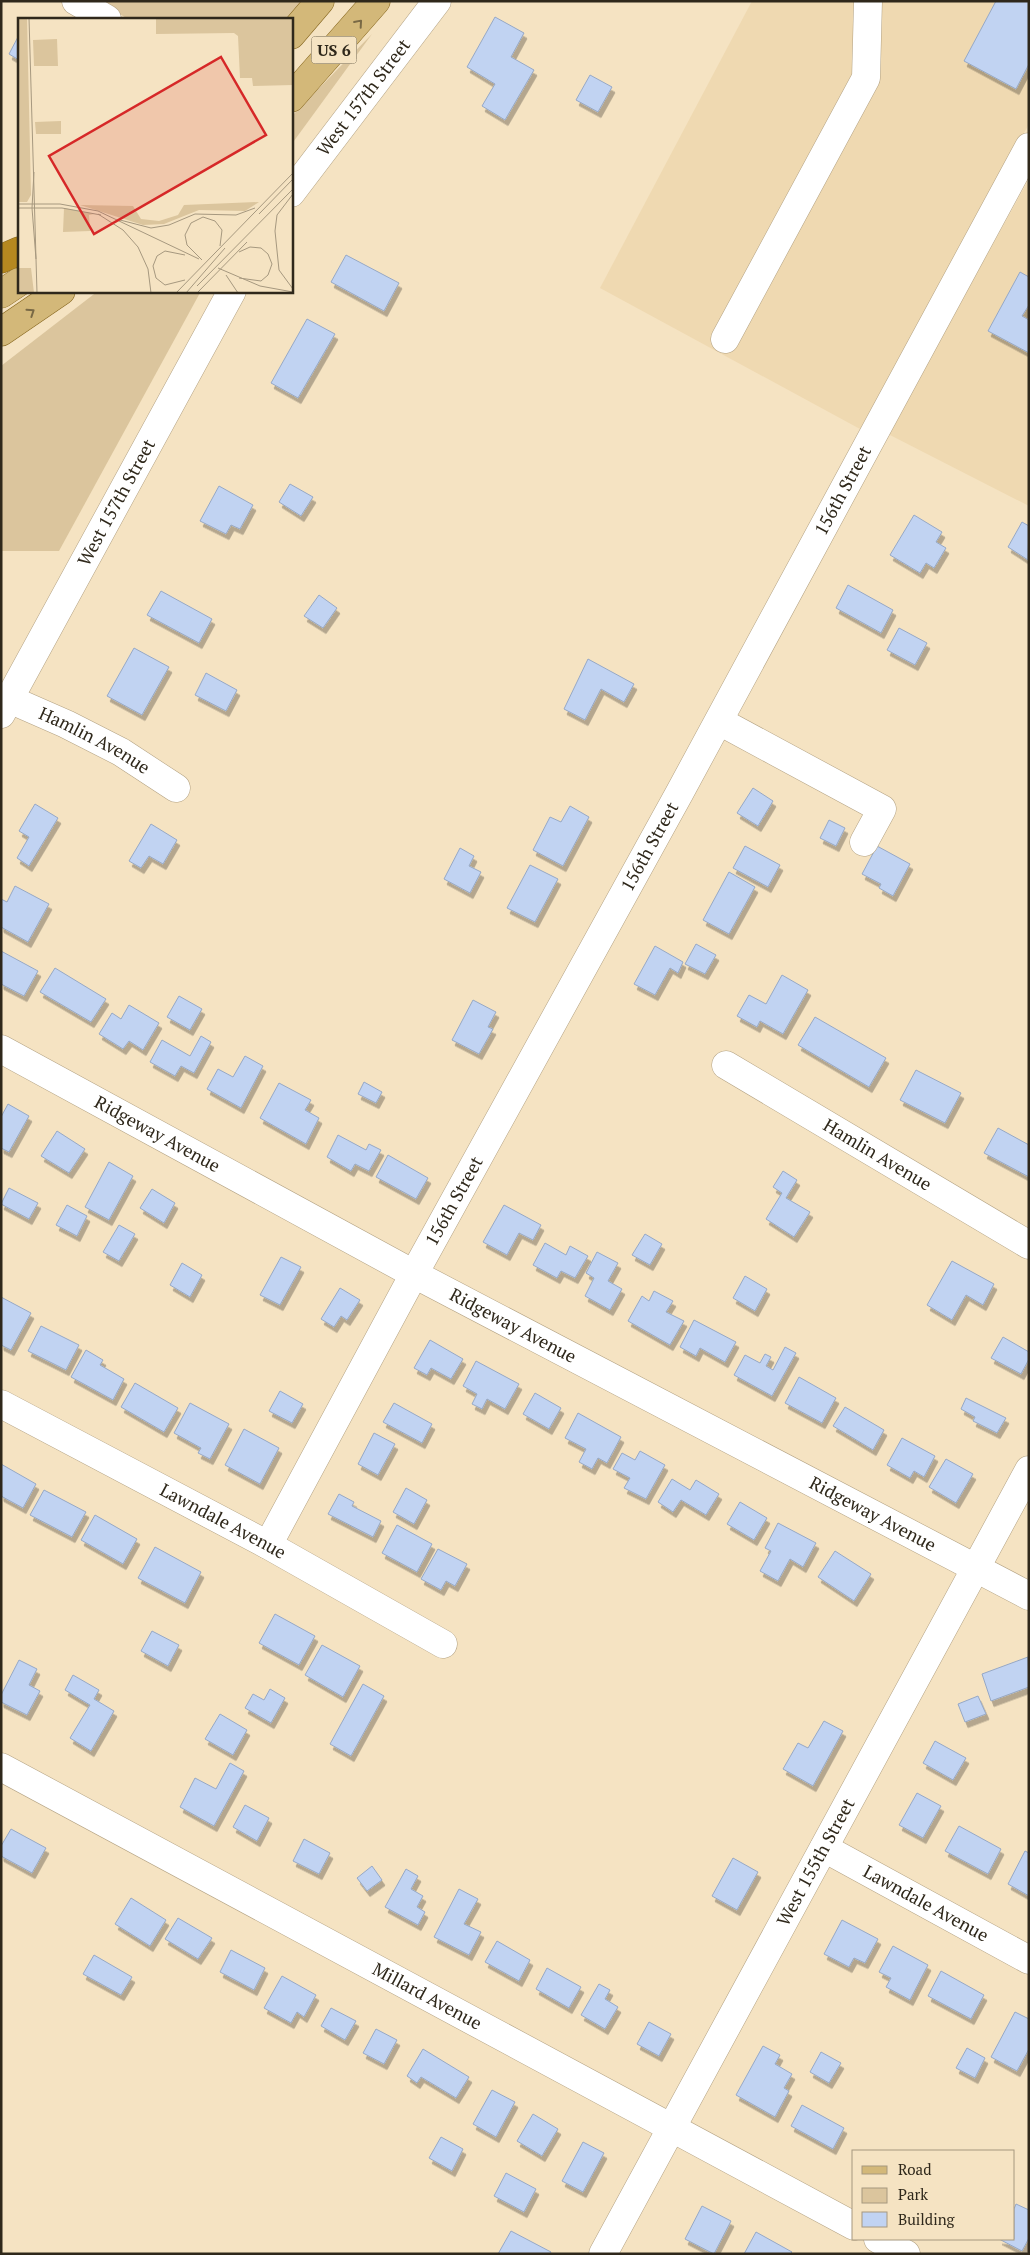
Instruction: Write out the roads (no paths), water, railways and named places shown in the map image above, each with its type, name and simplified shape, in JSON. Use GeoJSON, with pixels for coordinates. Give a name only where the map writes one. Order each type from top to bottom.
{"type":"FeatureCollection","features":[{"type":"Feature","properties":{"kind":"highway"},"geometry":{"type":"LineString","coordinates":[[1,259],[18,251]]}},
{"type":"Feature","properties":{"kind":"main road","name":"US 6"},"geometry":{"type":"LineString","coordinates":[[292,34],[320,1]]}},
{"type":"Feature","properties":{"kind":"main road","name":"US 6"},"geometry":{"type":"LineString","coordinates":[[292,97],[376,1]]}},
{"type":"Feature","properties":{"kind":"main road"},"geometry":{"type":"LineString","coordinates":[[1,294],[18,283]]}},
{"type":"Feature","properties":{"kind":"main road"},"geometry":{"type":"LineString","coordinates":[[1,332],[60,292]]}},
{"type":"Feature","properties":{"kind":"street"},"geometry":{"type":"LineString","coordinates":[[76,1],[105,18]]}},
{"type":"Feature","properties":{"kind":"street","name":"West 157th Street"},"geometry":{"type":"LineString","coordinates":[[292,192],[437,1]]}},
{"type":"Feature","properties":{"kind":"street"},"geometry":{"type":"LineString","coordinates":[[725,339],[866,78],[868,1]]}},
{"type":"Feature","properties":{"kind":"street","name":"156th Street"},"geometry":{"type":"LineString","coordinates":[[268,1545],[1029,147]]}},
{"type":"Feature","properties":{"kind":"street","name":"West 157th Street"},"geometry":{"type":"LineString","coordinates":[[5,706],[231,292]]}},
{"type":"Feature","properties":{"kind":"street","name":"Hamlin Avenue"},"geometry":{"type":"LineString","coordinates":[[5,706],[66,724],[121,752],[176,788]]}},
{"type":"Feature","properties":{"kind":"street"},"geometry":{"type":"LineString","coordinates":[[718,721],[882,809],[864,842]]}},
{"type":"Feature","properties":{"kind":"street","name":"Ridgeway Avenue"},"geometry":{"type":"LineString","coordinates":[[1,1049],[414,1274],[1029,1596]]}},
{"type":"Feature","properties":{"kind":"street","name":"Hamlin Avenue"},"geometry":{"type":"LineString","coordinates":[[726,1066],[1029,1245]]}},
{"type":"Feature","properties":{"kind":"street","name":"Lawndale Avenue"},"geometry":{"type":"LineString","coordinates":[[1,1404],[268,1545],[443,1644]]}},
{"type":"Feature","properties":{"kind":"street","name":"West 155th Street"},"geometry":{"type":"LineString","coordinates":[[603,2254],[1029,1470]]}},
{"type":"Feature","properties":{"kind":"street","name":"Millard Avenue"},"geometry":{"type":"LineString","coordinates":[[1,1767],[852,2225]]}},
{"type":"Feature","properties":{"kind":"street","name":"Lawndale Avenue"},"geometry":{"type":"LineString","coordinates":[[824,1848],[1029,1960]]}},
{"type":"Feature","properties":{"kind":"street"},"geometry":{"type":"LineString","coordinates":[[880,2240],[906,2254]]}}]}
